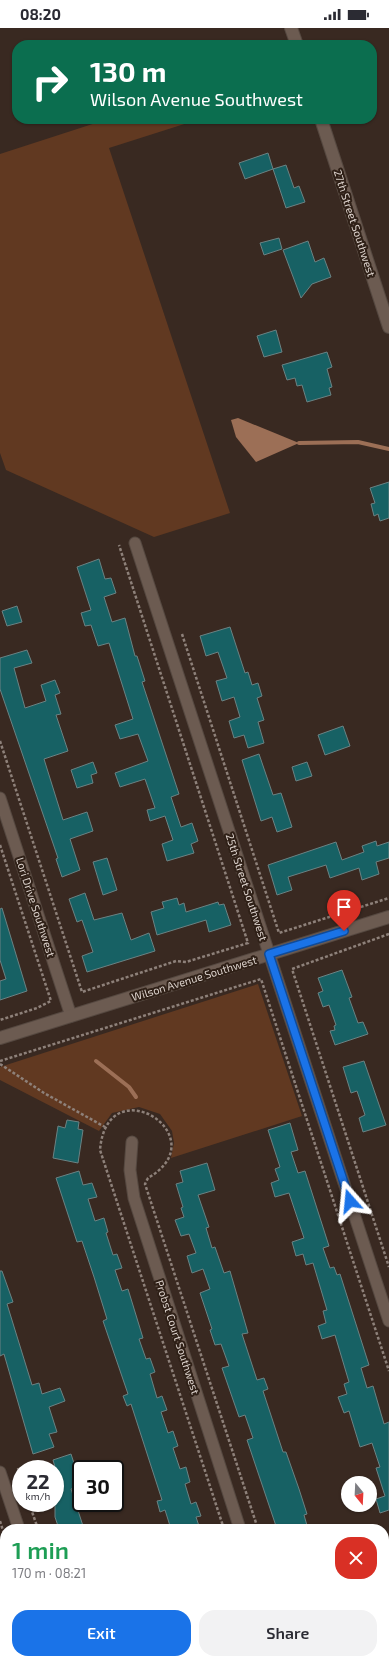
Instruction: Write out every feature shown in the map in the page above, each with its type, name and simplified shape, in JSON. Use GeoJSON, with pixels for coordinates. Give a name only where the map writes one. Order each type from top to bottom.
{"type":"FeatureCollection","features":[{"type":"Feature","properties":{"kind":"main road"},"geometry":{"type":"LineString","coordinates":[[292,28],[296,40]]}},
{"type":"Feature","properties":{"kind":"main road","name":"27th Street Southwest"},"geometry":{"type":"LineString","coordinates":[[323,124],[389,327]]}},
{"type":"Feature","properties":{"kind":"main road","name":"Wilson Avenue Southwest"},"geometry":{"type":"LineString","coordinates":[[0,1038],[389,917]]}},
{"type":"Feature","properties":{"kind":"street","name":"25th Street Southwest"},"geometry":{"type":"LineString","coordinates":[[135,543],[389,1321]]}},
{"type":"Feature","properties":{"kind":"street","name":"Lori Drive Southwest"},"geometry":{"type":"LineString","coordinates":[[0,798],[71,1016]]}},
{"type":"Feature","properties":{"kind":"street","name":"Probst Court Southwest"},"geometry":{"type":"LineString","coordinates":[[132,1142],[130,1170],[134,1198],[238,1524]]}},
{"type":"Feature","properties":{"kind":"street"},"geometry":{"type":"LineString","coordinates":[[0,1472],[17,1524]]}},
{"type":"Feature","properties":{"kind":"path"},"geometry":{"type":"LineString","coordinates":[[0,741],[82,992],[176,961],[186,962],[248,943],[120,545]]}},
{"type":"Feature","properties":{"kind":"path"},"geometry":{"type":"LineString","coordinates":[[182,634],[279,933],[389,898]]}},
{"type":"Feature","properties":{"kind":"path"},"geometry":{"type":"LineString","coordinates":[[0,845],[51,1002],[0,1020]]}},
{"type":"Feature","properties":{"kind":"path"},"geometry":{"type":"LineString","coordinates":[[389,934],[292,969],[389,1267]]}},
{"type":"Feature","properties":{"kind":"path"},"geometry":{"type":"LineString","coordinates":[[0,1062],[262,979],[389,1371]]}},
{"type":"Feature","properties":{"kind":"path"},"geometry":{"type":"LineString","coordinates":[[0,1062],[44,1093],[105,1128]]}},
{"type":"Feature","properties":{"kind":"path"},"geometry":{"type":"LineString","coordinates":[[32,1512],[36,1524]]}},
{"type":"Feature","properties":{"kind":"shaded area"},"geometry":{"type":"Polygon","coordinates":[[[93,124],[184,124],[109,148],[230,513],[154,537],[6,470],[0,453],[0,154],[93,124]]]}},
{"type":"Feature","properties":{"kind":"shaded area"},"geometry":{"type":"Polygon","coordinates":[[[238,418],[299,443],[256,462],[236,437],[231,420],[238,418]]]}},
{"type":"Feature","properties":{"kind":"shaded area"},"geometry":{"type":"Polygon","coordinates":[[[258,984],[302,1116],[171,1158],[174,1143],[172,1131],[160,1114],[139,1107],[112,1113],[99,1131],[0,1080],[0,1067],[258,984]]]}},
{"type":"Feature","properties":{"kind":"building"},"geometry":{"type":"Polygon","coordinates":[[[268,153],[273,169],[245,179],[239,163],[268,153]]]}},
{"type":"Feature","properties":{"kind":"building"},"geometry":{"type":"Polygon","coordinates":[[[286,165],[294,188],[299,186],[305,202],[286,208],[273,169],[286,165]]]}},
{"type":"Feature","properties":{"kind":"building"},"geometry":{"type":"Polygon","coordinates":[[[279,238],[282,249],[264,255],[260,243],[279,238]]]}},
{"type":"Feature","properties":{"kind":"building"},"geometry":{"type":"Polygon","coordinates":[[[308,241],[315,262],[324,258],[331,277],[312,284],[301,298],[283,250],[308,241]]]}},
{"type":"Feature","properties":{"kind":"building"},"geometry":{"type":"Polygon","coordinates":[[[276,330],[282,352],[264,357],[257,336],[276,330]]]}},
{"type":"Feature","properties":{"kind":"building"},"geometry":{"type":"Polygon","coordinates":[[[327,352],[332,367],[327,369],[332,387],[329,388],[331,395],[307,402],[302,385],[297,386],[295,378],[287,380],[282,365],[327,352]]]}},
{"type":"Feature","properties":{"kind":"building"},"geometry":{"type":"Polygon","coordinates":[[[389,482],[389,518],[380,521],[378,514],[374,516],[371,504],[375,503],[370,488],[389,482]]]}},
{"type":"Feature","properties":{"kind":"building"},"geometry":{"type":"Polygon","coordinates":[[[99,559],[105,579],[111,578],[116,593],[104,597],[112,622],[125,618],[135,656],[137,656],[145,681],[142,682],[179,794],[171,797],[181,827],[192,823],[198,841],[191,844],[194,853],[167,861],[162,844],[173,840],[165,816],[150,821],[147,810],[155,808],[145,779],[120,787],[115,773],[148,761],[138,734],[120,739],[115,725],[133,719],[109,643],[98,646],[91,625],[85,626],[81,613],[91,610],[77,567],[99,559]]]}},
{"type":"Feature","properties":{"kind":"building"},"geometry":{"type":"Polygon","coordinates":[[[17,606],[22,622],[7,626],[2,611],[17,606]]]}},
{"type":"Feature","properties":{"kind":"building"},"geometry":{"type":"Polygon","coordinates":[[[230,627],[245,673],[248,672],[252,685],[258,683],[262,696],[257,698],[264,720],[258,722],[264,743],[248,748],[244,735],[234,738],[229,721],[240,717],[234,697],[222,701],[216,681],[227,678],[218,652],[206,656],[200,636],[230,627]]]}},
{"type":"Feature","properties":{"kind":"building"},"geometry":{"type":"Polygon","coordinates":[[[27,650],[32,663],[14,668],[25,708],[46,701],[41,685],[55,680],[60,693],[55,695],[61,714],[56,715],[68,751],[44,759],[63,820],[87,812],[93,831],[70,839],[80,870],[62,877],[56,859],[58,858],[0,689],[0,658],[27,650]]]}},
{"type":"Feature","properties":{"kind":"building"},"geometry":{"type":"Polygon","coordinates":[[[343,726],[350,746],[325,755],[318,735],[343,726]]]}},
{"type":"Feature","properties":{"kind":"building"},"geometry":{"type":"Polygon","coordinates":[[[259,754],[273,795],[281,793],[292,827],[277,832],[272,817],[261,821],[242,760],[259,754]]]}},
{"type":"Feature","properties":{"kind":"building"},"geometry":{"type":"Polygon","coordinates":[[[93,762],[97,773],[91,775],[93,783],[77,788],[71,770],[93,762]]]}},
{"type":"Feature","properties":{"kind":"building"},"geometry":{"type":"Polygon","coordinates":[[[307,762],[312,776],[296,781],[292,767],[307,762]]]}},
{"type":"Feature","properties":{"kind":"building"},"geometry":{"type":"Polygon","coordinates":[[[376,841],[377,846],[389,842],[389,858],[376,862],[379,874],[362,880],[359,868],[330,878],[326,865],[288,877],[292,890],[277,895],[268,865],[336,842],[342,860],[364,852],[362,846],[376,841]]]}},
{"type":"Feature","properties":{"kind":"building"},"geometry":{"type":"Polygon","coordinates":[[[107,858],[117,890],[103,895],[93,862],[107,858]]]}},
{"type":"Feature","properties":{"kind":"building"},"geometry":{"type":"Polygon","coordinates":[[[85,893],[94,920],[122,913],[131,940],[149,933],[155,951],[87,972],[82,956],[93,952],[82,920],[77,922],[69,899],[85,893]]]}},
{"type":"Feature","properties":{"kind":"building"},"geometry":{"type":"Polygon","coordinates":[[[177,898],[179,905],[184,903],[186,912],[218,902],[219,905],[224,904],[231,925],[209,932],[206,920],[157,935],[151,912],[164,908],[162,902],[177,898]]]}},
{"type":"Feature","properties":{"kind":"building"},"geometry":{"type":"Polygon","coordinates":[[[2,908],[27,991],[0,1000],[0,981],[6,979],[0,960],[0,909],[2,908]]]}},
{"type":"Feature","properties":{"kind":"building"},"geometry":{"type":"Polygon","coordinates":[[[342,970],[352,997],[349,998],[358,1023],[363,1022],[368,1034],[335,1045],[330,1031],[335,1030],[334,1026],[336,1025],[329,1005],[323,1007],[318,993],[323,991],[318,978],[342,970]]]}},
{"type":"Feature","properties":{"kind":"building"},"geometry":{"type":"Polygon","coordinates":[[[364,1061],[386,1125],[363,1132],[359,1118],[365,1115],[357,1091],[351,1093],[343,1067],[364,1061]]]}},
{"type":"Feature","properties":{"kind":"building"},"geometry":{"type":"Polygon","coordinates":[[[67,1120],[79,1122],[78,1129],[83,1130],[78,1163],[53,1158],[58,1126],[65,1128],[67,1120]]]}},
{"type":"Feature","properties":{"kind":"building"},"geometry":{"type":"Polygon","coordinates":[[[290,1123],[298,1150],[291,1152],[298,1173],[305,1171],[329,1246],[323,1248],[330,1268],[334,1267],[337,1275],[340,1274],[369,1365],[361,1368],[367,1388],[373,1386],[384,1424],[389,1422],[389,1510],[380,1513],[377,1499],[385,1496],[376,1468],[380,1467],[372,1443],[360,1447],[349,1411],[344,1413],[338,1397],[347,1394],[344,1384],[349,1382],[335,1335],[322,1339],[318,1326],[326,1323],[323,1311],[327,1310],[313,1263],[306,1265],[303,1254],[296,1256],[292,1242],[304,1238],[289,1193],[275,1197],[271,1183],[279,1180],[275,1169],[280,1167],[268,1130],[290,1123]]]}},
{"type":"Feature","properties":{"kind":"building"},"geometry":{"type":"Polygon","coordinates":[[[207,1163],[215,1190],[198,1195],[209,1227],[206,1228],[212,1248],[215,1247],[224,1273],[230,1271],[248,1333],[242,1334],[257,1380],[264,1378],[268,1389],[263,1391],[283,1452],[286,1452],[299,1489],[307,1514],[304,1515],[307,1524],[275,1524],[247,1440],[253,1438],[245,1415],[239,1417],[222,1368],[229,1366],[221,1344],[215,1345],[210,1330],[212,1329],[200,1293],[210,1289],[203,1269],[192,1273],[187,1256],[196,1253],[189,1234],[181,1236],[175,1220],[184,1217],[181,1208],[183,1207],[176,1184],[183,1182],[180,1171],[207,1163]]]}},
{"type":"Feature","properties":{"kind":"building"},"geometry":{"type":"Polygon","coordinates":[[[79,1171],[83,1185],[92,1183],[97,1197],[88,1199],[95,1221],[104,1218],[108,1232],[106,1233],[113,1255],[117,1254],[122,1268],[115,1270],[122,1291],[128,1289],[143,1338],[139,1339],[146,1359],[150,1358],[155,1372],[150,1374],[157,1398],[162,1396],[167,1410],[161,1412],[168,1433],[173,1431],[178,1446],[173,1448],[180,1469],[186,1467],[190,1482],[185,1484],[191,1504],[196,1502],[201,1516],[196,1517],[198,1524],[169,1524],[165,1510],[160,1512],[157,1501],[162,1500],[131,1404],[127,1406],[123,1396],[128,1394],[103,1321],[107,1319],[94,1277],[82,1241],[77,1242],[56,1178],[79,1171]]]}},
{"type":"Feature","properties":{"kind":"building"},"geometry":{"type":"Polygon","coordinates":[[[0,1271],[2,1271],[13,1302],[7,1304],[32,1385],[39,1383],[42,1394],[60,1388],[65,1401],[49,1407],[57,1432],[49,1434],[54,1447],[33,1454],[4,1354],[0,1356],[0,1271]]]}},
{"type":"Feature","properties":{"kind":"building"},"geometry":{"type":"Polygon","coordinates":[[[71,1454],[73,1460],[71,1489],[72,1512],[78,1512],[82,1524],[57,1524],[55,1512],[64,1512],[64,1460],[53,1460],[71,1454]]]}},
{"type":"Feature","properties":{"kind":"waterway"},"geometry":{"type":"LineString","coordinates":[[299,443],[358,442],[389,449]]}},
{"type":"Feature","properties":{"kind":"waterway"},"geometry":{"type":"LineString","coordinates":[[96,1061],[129,1087],[136,1097]]}},
{"type":"Feature","properties":{"kind":"route"},"geometry":{"type":"LineString","coordinates":[[344,931],[269,954],[350,1201]]}}]}
